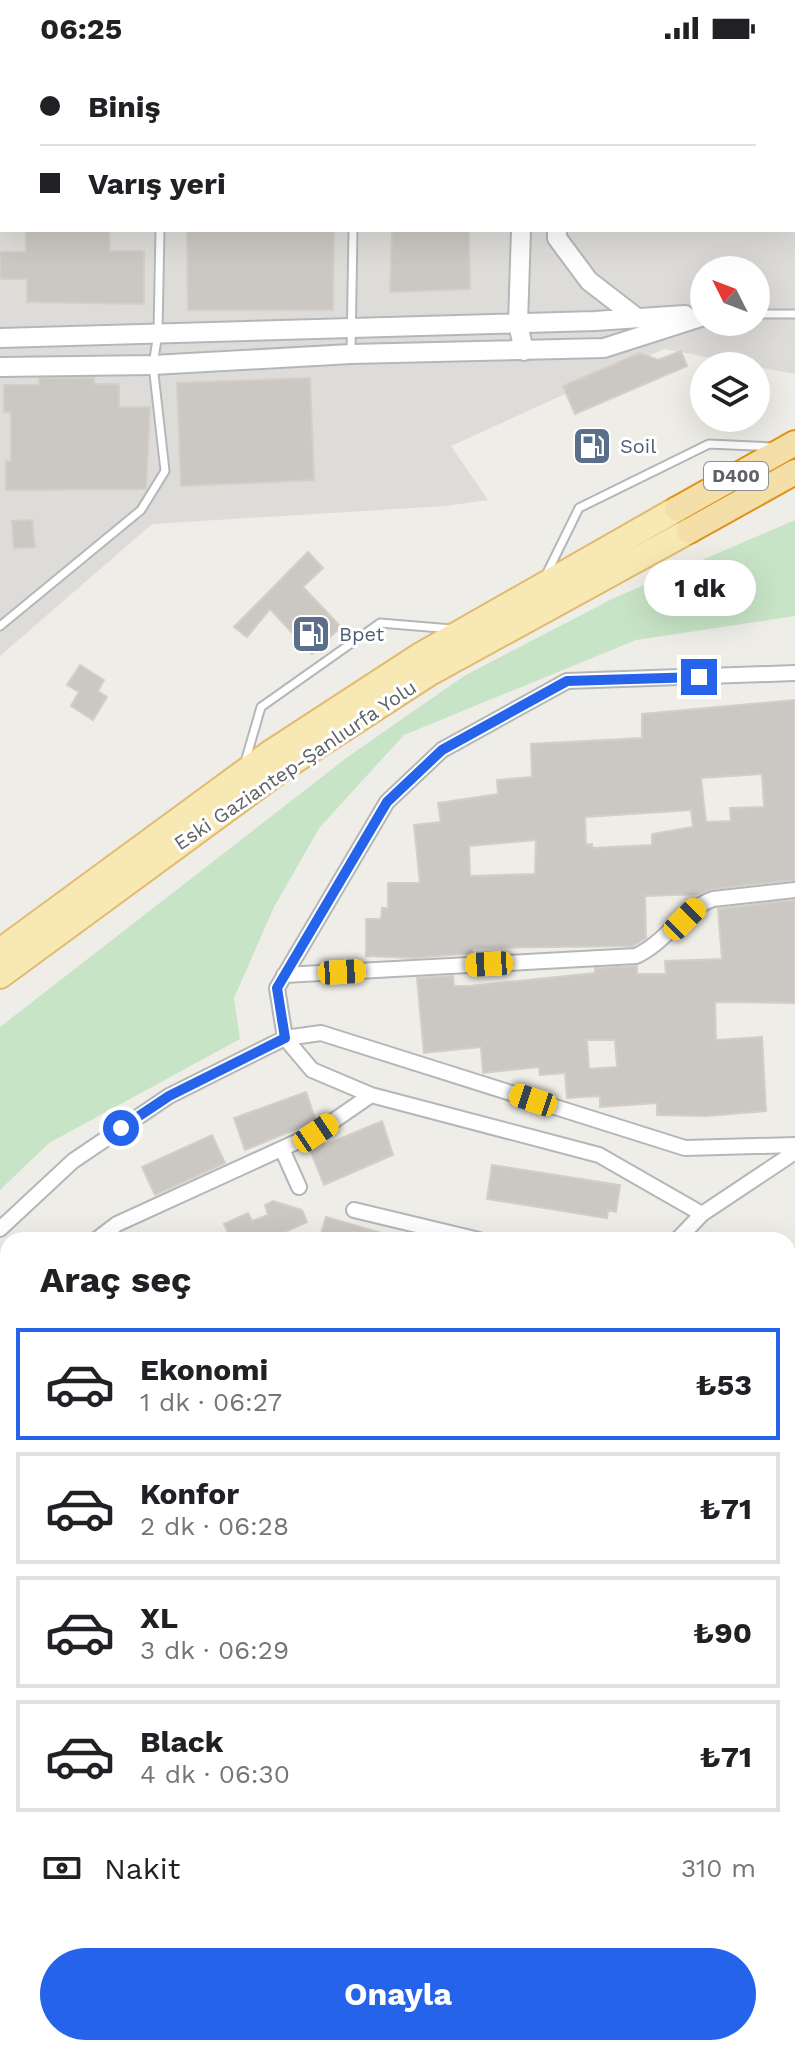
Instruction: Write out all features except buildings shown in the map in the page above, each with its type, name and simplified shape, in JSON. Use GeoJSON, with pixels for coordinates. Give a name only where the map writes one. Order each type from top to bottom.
{"type":"FeatureCollection","features":[{"type":"Feature","properties":{"kind":"highway","name":"D400"},"geometry":{"type":"LineString","coordinates":[[677,509],[791,446]]}},
{"type":"Feature","properties":{"kind":"highway","name":"D400"},"geometry":{"type":"LineString","coordinates":[[689,531],[795,472]]}},
{"type":"Feature","properties":{"kind":"main road","name":"Eski Gaziantep-Şanlıurfa Yolu"},"geometry":{"type":"LineString","coordinates":[[0,951],[241,774],[419,656],[538,592],[677,509]]}},
{"type":"Feature","properties":{"kind":"main road","name":"Eski Gaziantep-Şanlıurfa Yolu"},"geometry":{"type":"LineString","coordinates":[[0,976],[282,769],[405,689],[689,531]]}},
{"type":"Feature","properties":{"kind":"street"},"geometry":{"type":"LineString","coordinates":[[521,232],[518,324],[524,351]]}},
{"type":"Feature","properties":{"kind":"street"},"geometry":{"type":"LineString","coordinates":[[557,232],[557,238],[589,281],[637,318]]}},
{"type":"Feature","properties":{"kind":"street"},"geometry":{"type":"LineString","coordinates":[[0,338],[352,326],[518,324],[690,316]]}},
{"type":"Feature","properties":{"kind":"street"},"geometry":{"type":"LineString","coordinates":[[0,367],[153,365],[351,354],[604,348],[690,320]]}},
{"type":"Feature","properties":{"kind":"street"},"geometry":{"type":"LineString","coordinates":[[702,1214],[599,1155],[371,1095],[312,1070],[285,1038],[277,988],[387,802],[442,750],[567,681],[795,673]]}},
{"type":"Feature","properties":{"kind":"street"},"geometry":{"type":"LineString","coordinates":[[284,975],[636,956],[660,942],[702,903],[713,899],[795,890]]}},
{"type":"Feature","properties":{"kind":"street"},"geometry":{"type":"LineString","coordinates":[[0,1229],[73,1161],[157,1104],[285,1038],[321,1033],[685,1148],[795,1145]]}},
{"type":"Feature","properties":{"kind":"street"},"geometry":{"type":"LineString","coordinates":[[106,1232],[117,1224],[316,1133],[371,1095]]}},
{"type":"Feature","properties":{"kind":"street"},"geometry":{"type":"LineString","coordinates":[[282,1149],[299,1187]]}},
{"type":"Feature","properties":{"kind":"street"},"geometry":{"type":"LineString","coordinates":[[685,1232],[702,1214],[795,1152]]}},
{"type":"Feature","properties":{"kind":"street"},"geometry":{"type":"LineString","coordinates":[[354,1210],[446,1232]]}},
{"type":"Feature","properties":{"kind":"lane"},"geometry":{"type":"LineString","coordinates":[[0,626],[141,510],[165,471],[153,365],[158,333],[160,232]]}},
{"type":"Feature","properties":{"kind":"lane"},"geometry":{"type":"LineString","coordinates":[[351,354],[353,232]]}},
{"type":"Feature","properties":{"kind":"lane"},"geometry":{"type":"LineString","coordinates":[[770,314],[795,314]]}},
{"type":"Feature","properties":{"kind":"lane"},"geometry":{"type":"LineString","coordinates":[[538,592],[579,508],[709,444],[791,446]]}},
{"type":"Feature","properties":{"kind":"lane"},"geometry":{"type":"LineString","coordinates":[[241,774],[261,707],[380,623],[466,631]]}},
{"type":"Feature","properties":{"kind":"shaded area"},"geometry":{"type":"Polygon","coordinates":[[[0,232],[795,232],[795,374],[770,369],[770,352],[690,354],[664,349],[451,446],[488,500],[445,506],[152,524],[0,656],[0,232]]]}},
{"type":"Feature","properties":{"kind":"green space"},"geometry":{"type":"Polygon","coordinates":[[[795,520],[795,616],[636,640],[404,735],[320,827],[274,907],[234,998],[240,1039],[49,1143],[0,1190],[0,1027],[349,756],[464,676],[614,598],[795,520]]]}},
{"type":"Feature","properties":{"kind":"place","name":"Soil"},"geometry":{"type":"Point","coordinates":[592,446]}},
{"type":"Feature","properties":{"kind":"place","name":"Bpet"},"geometry":{"type":"Point","coordinates":[311,634]}},
{"type":"Feature","properties":{"kind":"route"},"geometry":{"type":"LineString","coordinates":[[121,1128],[169,1096],[285,1038],[277,988],[387,802],[442,750],[567,681],[699,677]]}}]}
